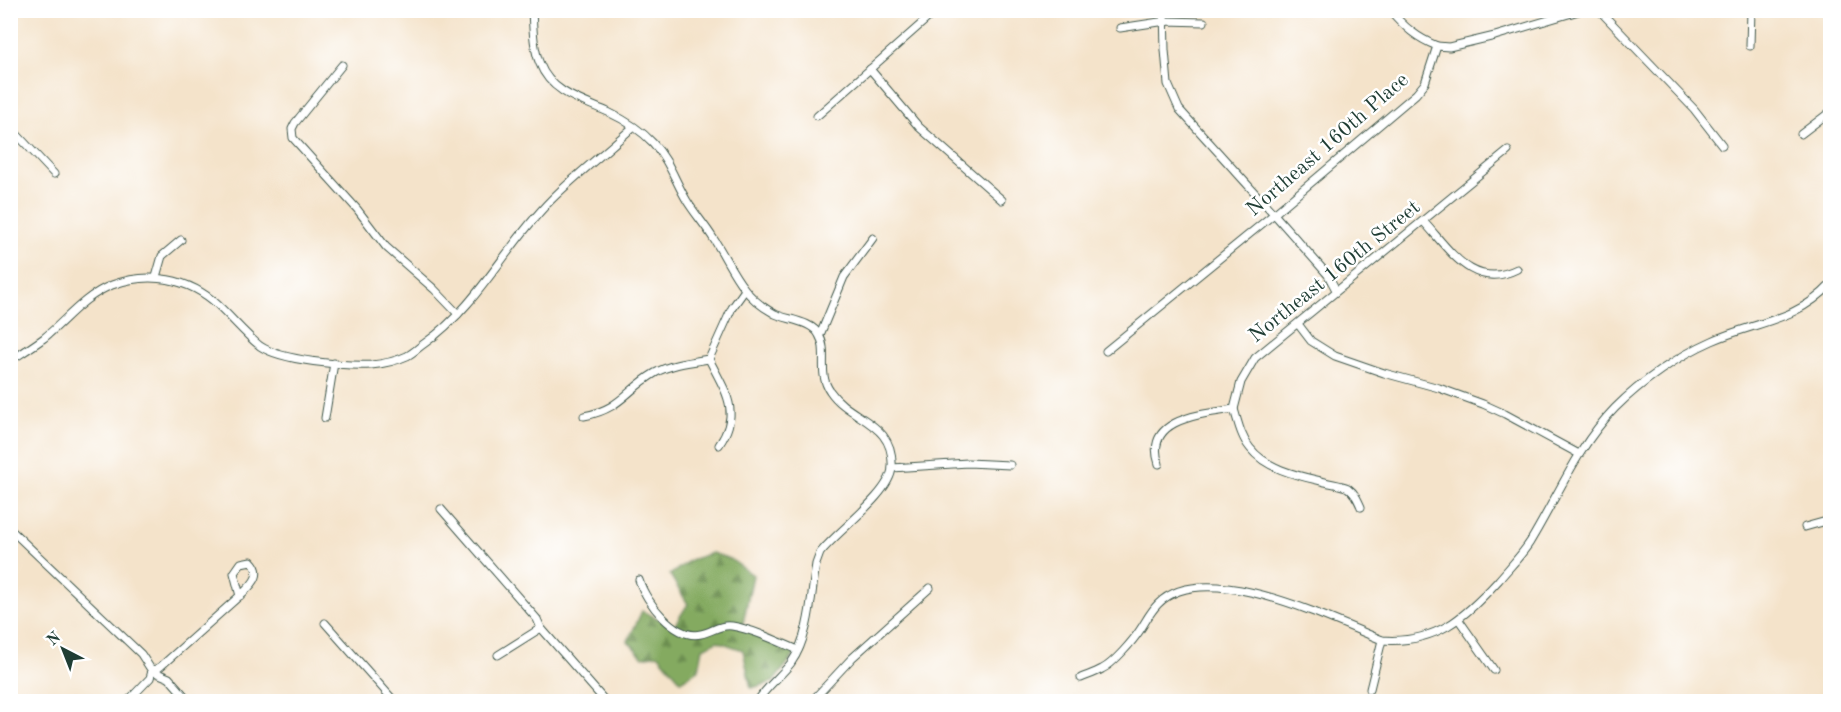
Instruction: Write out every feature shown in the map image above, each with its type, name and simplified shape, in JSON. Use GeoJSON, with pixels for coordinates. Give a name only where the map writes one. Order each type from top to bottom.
{"type":"FeatureCollection","features":[{"type":"Feature","properties":{"kind":"street"},"geometry":{"type":"LineString","coordinates":[[532,10],[539,63],[552,84],[566,94],[610,113],[633,127],[654,144],[667,161],[687,201],[745,290],[764,308],[814,328],[820,335],[823,345],[823,378],[828,389],[835,399],[885,436],[890,447],[892,468],[885,486],[820,553],[804,633],[798,650],[790,664],[764,691],[757,702]]}},
{"type":"Feature","properties":{"kind":"street"},"geometry":{"type":"LineString","coordinates":[[817,116],[937,10]]}},
{"type":"Feature","properties":{"kind":"street"},"geometry":{"type":"LineString","coordinates":[[1164,10],[1168,84],[1179,109],[1328,276],[1336,290]]}},
{"type":"Feature","properties":{"kind":"street"},"geometry":{"type":"LineString","coordinates":[[1390,10],[1422,40],[1437,46],[1449,47],[1582,10]]}},
{"type":"Feature","properties":{"kind":"street"},"geometry":{"type":"LineString","coordinates":[[1599,10],[1694,109],[1722,145]]}},
{"type":"Feature","properties":{"kind":"street"},"geometry":{"type":"LineString","coordinates":[[1750,46],[1751,10]]}},
{"type":"Feature","properties":{"kind":"street"},"geometry":{"type":"LineString","coordinates":[[1120,28],[1166,21],[1204,22]]}},
{"type":"Feature","properties":{"kind":"street","name":"Northeast 160th Place"},"geometry":{"type":"LineString","coordinates":[[1106,351],[1416,94],[1425,83],[1437,46]]}},
{"type":"Feature","properties":{"kind":"street"},"geometry":{"type":"LineString","coordinates":[[342,65],[295,123],[292,129],[293,138],[357,209],[386,247],[458,314]]}},
{"type":"Feature","properties":{"kind":"street"},"geometry":{"type":"LineString","coordinates":[[870,69],[919,127],[1002,200]]}},
{"type":"Feature","properties":{"kind":"street"},"geometry":{"type":"LineString","coordinates":[[1801,134],[1830,112]]}},
{"type":"Feature","properties":{"kind":"street"},"geometry":{"type":"LineString","coordinates":[[10,127],[54,174]]}},
{"type":"Feature","properties":{"kind":"street"},"geometry":{"type":"LineString","coordinates":[[10,361],[45,337],[93,295],[113,285],[135,279],[156,277],[181,282],[201,291],[256,342],[274,353],[299,359],[371,365],[389,362],[408,355],[435,336],[458,314],[550,201],[633,127]]}},
{"type":"Feature","properties":{"kind":"street","name":"Northeast 160th Street"},"geometry":{"type":"LineString","coordinates":[[1234,409],[1241,382],[1255,358],[1508,151]]}},
{"type":"Feature","properties":{"kind":"street"},"geometry":{"type":"LineString","coordinates":[[1423,221],[1470,270],[1491,277],[1503,276],[1518,269]]}},
{"type":"Feature","properties":{"kind":"street"},"geometry":{"type":"LineString","coordinates":[[820,335],[844,277],[873,238]]}},
{"type":"Feature","properties":{"kind":"street"},"geometry":{"type":"LineString","coordinates":[[156,277],[162,256],[181,240]]}},
{"type":"Feature","properties":{"kind":"street"},"geometry":{"type":"LineString","coordinates":[[1081,678],[1104,669],[1140,630],[1148,614],[1168,594],[1184,588],[1199,586],[1261,594],[1382,639],[1402,641],[1425,637],[1459,620],[1485,595],[1528,544],[1579,454],[1614,409],[1667,367],[1690,352],[1714,340],[1802,309],[1830,285]]}},
{"type":"Feature","properties":{"kind":"street"},"geometry":{"type":"LineString","coordinates":[[709,359],[732,308],[745,290]]}},
{"type":"Feature","properties":{"kind":"street"},"geometry":{"type":"LineString","coordinates":[[1298,324],[1311,341],[1335,356],[1483,404],[1579,454]]}},
{"type":"Feature","properties":{"kind":"street"},"geometry":{"type":"LineString","coordinates":[[584,416],[601,413],[613,407],[641,382],[657,372],[674,365],[709,359]]}},
{"type":"Feature","properties":{"kind":"street"},"geometry":{"type":"LineString","coordinates":[[709,359],[724,388],[731,410],[732,420],[728,432],[719,445]]}},
{"type":"Feature","properties":{"kind":"street"},"geometry":{"type":"LineString","coordinates":[[325,418],[334,363]]}},
{"type":"Feature","properties":{"kind":"street"},"geometry":{"type":"LineString","coordinates":[[1159,464],[1155,452],[1157,442],[1163,432],[1174,422],[1188,417],[1234,409],[1242,435],[1260,458],[1277,468],[1306,478],[1347,487],[1357,497],[1361,507]]}},
{"type":"Feature","properties":{"kind":"street"},"geometry":{"type":"LineString","coordinates":[[892,468],[968,464],[1010,465]]}},
{"type":"Feature","properties":{"kind":"street"},"geometry":{"type":"LineString","coordinates":[[441,509],[606,702]]}},
{"type":"Feature","properties":{"kind":"street"},"geometry":{"type":"LineString","coordinates":[[1805,527],[1830,520]]}},
{"type":"Feature","properties":{"kind":"street"},"geometry":{"type":"LineString","coordinates":[[10,529],[141,654],[152,671],[169,678],[190,702]]}},
{"type":"Feature","properties":{"kind":"street"},"geometry":{"type":"LineString","coordinates":[[127,702],[150,678],[152,671],[160,667],[240,596],[255,581],[257,573],[251,561],[241,563],[234,573],[240,596]]}},
{"type":"Feature","properties":{"kind":"street"},"geometry":{"type":"LineString","coordinates":[[639,580],[643,592],[662,616],[677,630],[688,635],[702,634],[731,625],[798,650]]}},
{"type":"Feature","properties":{"kind":"street"},"geometry":{"type":"LineString","coordinates":[[811,702],[852,658],[930,588]]}},
{"type":"Feature","properties":{"kind":"street"},"geometry":{"type":"LineString","coordinates":[[1459,620],[1494,670]]}},
{"type":"Feature","properties":{"kind":"street"},"geometry":{"type":"LineString","coordinates":[[325,623],[396,702]]}},
{"type":"Feature","properties":{"kind":"street"},"geometry":{"type":"LineString","coordinates":[[498,654],[541,628]]}},
{"type":"Feature","properties":{"kind":"street"},"geometry":{"type":"LineString","coordinates":[[1370,688],[1382,639]]}},
{"type":"Feature","properties":{"kind":"green space"},"geometry":{"type":"Polygon","coordinates":[[[712,553],[730,559],[753,575],[742,628],[798,650],[773,682],[751,688],[743,650],[717,641],[703,648],[699,669],[681,681],[658,654],[643,657],[628,641],[642,611],[674,626],[688,604],[670,575],[690,560],[712,553]]]}}]}
